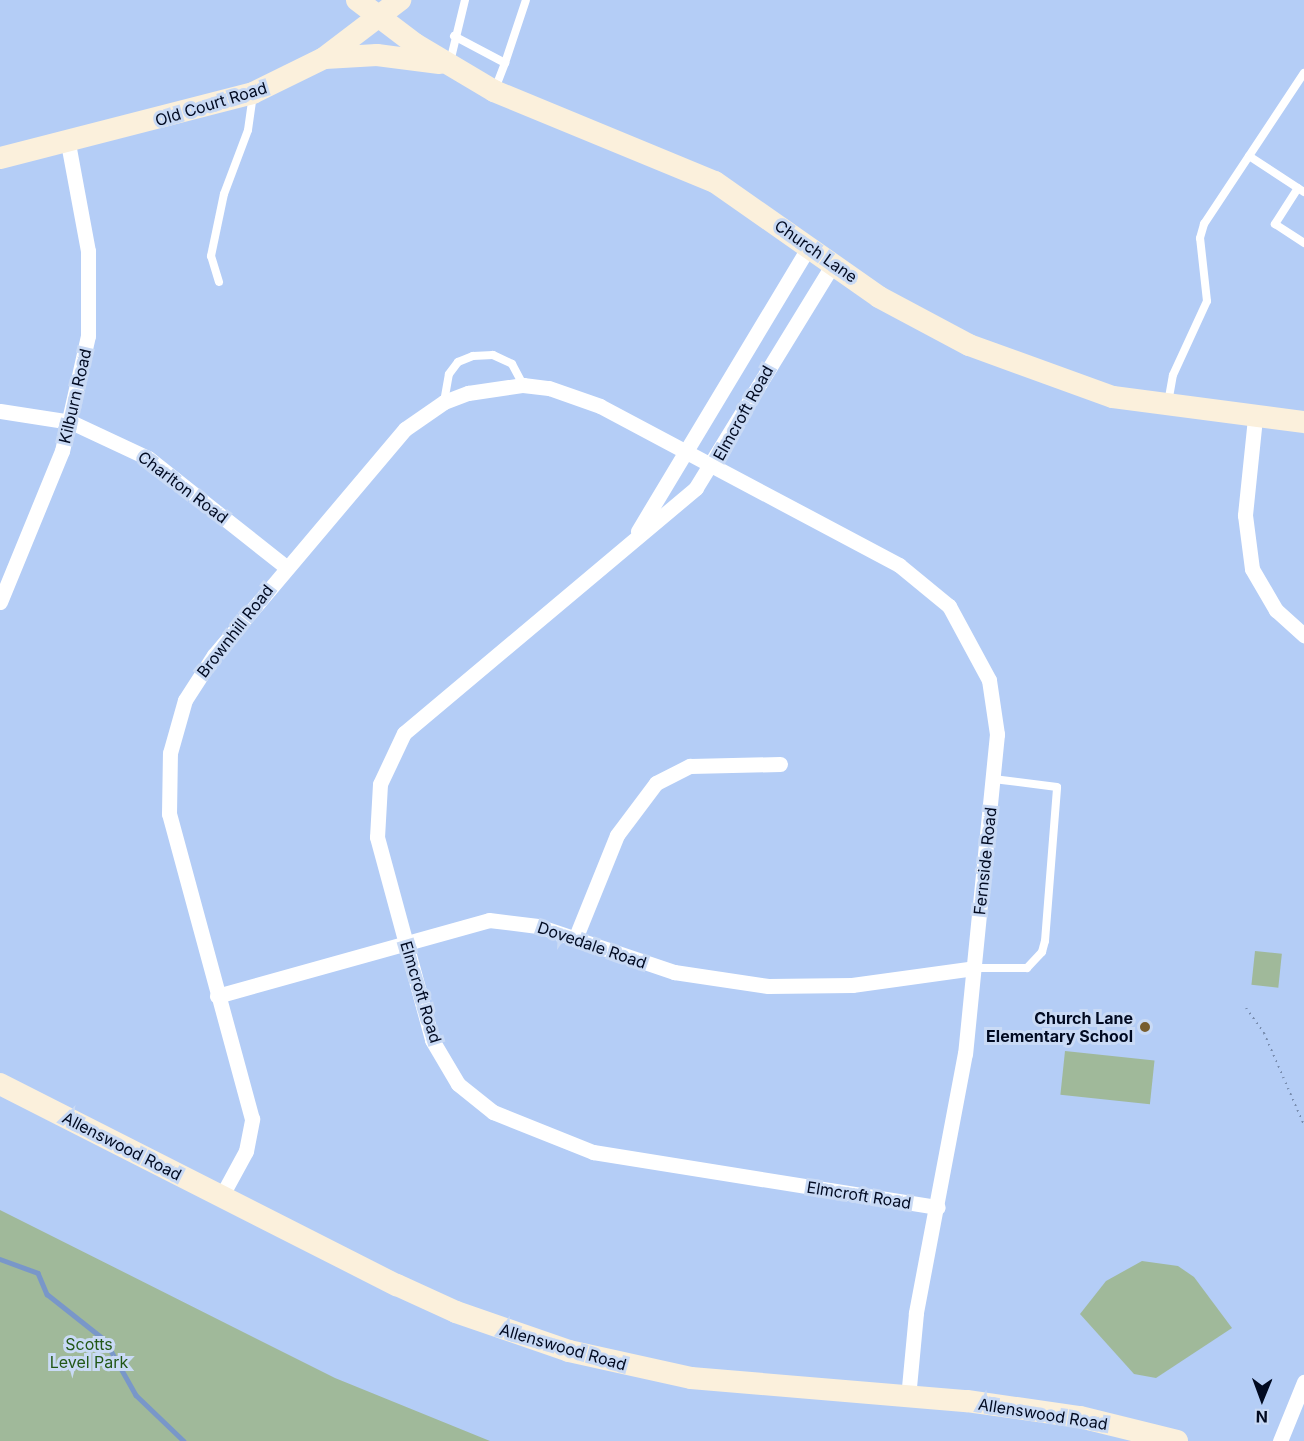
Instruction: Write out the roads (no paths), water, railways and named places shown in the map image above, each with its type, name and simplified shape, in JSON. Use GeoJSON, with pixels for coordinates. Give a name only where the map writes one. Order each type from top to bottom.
{"type":"FeatureCollection","features":[{"type":"Feature","properties":{"kind":"street","name":"Church Lane"},"geometry":{"type":"LineString","coordinates":[[357,0],[449,65],[494,91],[681,164],[925,324],[969,345],[1113,398],[1255,418],[1304,422]]}},
{"type":"Feature","properties":{"kind":"street","name":"Old Court Road"},"geometry":{"type":"LineString","coordinates":[[0,158],[68,143],[253,93],[324,58],[380,18],[400,0]]}},
{"type":"Feature","properties":{"kind":"street"},"geometry":{"type":"LineString","coordinates":[[324,58],[377,55],[449,65]]}},
{"type":"Feature","properties":{"kind":"street","name":"Kilburn Road"},"geometry":{"type":"LineString","coordinates":[[0,602],[71,422],[88,336],[90,292],[83,205],[68,143]]}},
{"type":"Feature","properties":{"kind":"street","name":"Elmcroft Road"},"geometry":{"type":"LineString","coordinates":[[630,543],[687,453],[765,311],[808,246]]}},
{"type":"Feature","properties":{"kind":"street","name":"Elmcroft Road"},"geometry":{"type":"LineString","coordinates":[[833,264],[792,325],[714,466],[667,515],[425,711],[390,758],[378,796],[377,837],[432,1040],[445,1064],[475,1099],[507,1119],[612,1156],[938,1207]]}},
{"type":"Feature","properties":{"kind":"street","name":"Brownhill Road"},"geometry":{"type":"LineString","coordinates":[[221,1197],[246,1151],[252,1119],[175,848],[166,784],[170,753],[197,678],[286,567],[405,429],[444,402],[523,385],[549,388],[600,406],[714,466]]}},
{"type":"Feature","properties":{"kind":"street","name":"Charlton Road"},"geometry":{"type":"LineString","coordinates":[[0,411],[71,422],[148,458],[286,567]]}},
{"type":"Feature","properties":{"kind":"street"},"geometry":{"type":"LineString","coordinates":[[1255,418],[1245,515],[1252,569],[1276,610],[1304,635]]}},
{"type":"Feature","properties":{"kind":"street","name":"Fernside Road"},"geometry":{"type":"LineString","coordinates":[[714,466],[899,565],[949,606],[989,680],[997,734],[974,968],[957,1106],[916,1313],[908,1398]]}},
{"type":"Feature","properties":{"kind":"street"},"geometry":{"type":"LineString","coordinates":[[575,939],[617,835],[656,783],[690,766],[780,764]]}},
{"type":"Feature","properties":{"kind":"street","name":"Dovedale Road"},"geometry":{"type":"LineString","coordinates":[[217,996],[489,920],[538,926],[674,972],[768,986],[852,986],[974,968]]}},
{"type":"Feature","properties":{"kind":"street","name":"Allenswood Road"},"geometry":{"type":"LineString","coordinates":[[0,1084],[221,1197],[456,1312],[569,1351],[691,1378],[1080,1417],[1177,1441]]}},
{"type":"Feature","properties":{"kind":"street"},"geometry":{"type":"LineString","coordinates":[[1280,1441],[1304,1382]]}},
{"type":"Feature","properties":{"kind":"lane"},"geometry":{"type":"LineString","coordinates":[[449,65],[454,36],[465,0]]}},
{"type":"Feature","properties":{"kind":"lane"},"geometry":{"type":"LineString","coordinates":[[494,91],[526,0]]}},
{"type":"Feature","properties":{"kind":"lane"},"geometry":{"type":"LineString","coordinates":[[454,36],[505,63]]}},
{"type":"Feature","properties":{"kind":"lane"},"geometry":{"type":"LineString","coordinates":[[1168,407],[1173,375],[1208,301],[1200,238],[1204,224],[1304,73]]}},
{"type":"Feature","properties":{"kind":"lane"},"geometry":{"type":"LineString","coordinates":[[219,282],[211,256],[224,194],[248,130],[253,93]]}},
{"type":"Feature","properties":{"kind":"lane"},"geometry":{"type":"LineString","coordinates":[[1249,156],[1301,190],[1275,224],[1304,243]]}},
{"type":"Feature","properties":{"kind":"lane"},"geometry":{"type":"LineString","coordinates":[[444,402],[450,374],[458,362],[473,356],[493,355],[512,364],[523,385]]}},
{"type":"Feature","properties":{"kind":"lane"},"geometry":{"type":"LineString","coordinates":[[974,968],[1027,968],[1042,952],[1057,787],[994,779]]}},
{"type":"Feature","properties":{"kind":"waterway"},"geometry":{"type":"LineString","coordinates":[[0,1259],[38,1273],[47,1294],[105,1340],[136,1395],[184,1441]]}},
{"type":"Feature","properties":{"kind":"place","name":"Church Lane Elementary School"},"geometry":{"type":"Point","coordinates":[1145,1027]}},
{"type":"Feature","properties":{"kind":"park label","name":"Scotts Level Park"},"geometry":{"type":"Point","coordinates":[89,1353]}}]}
